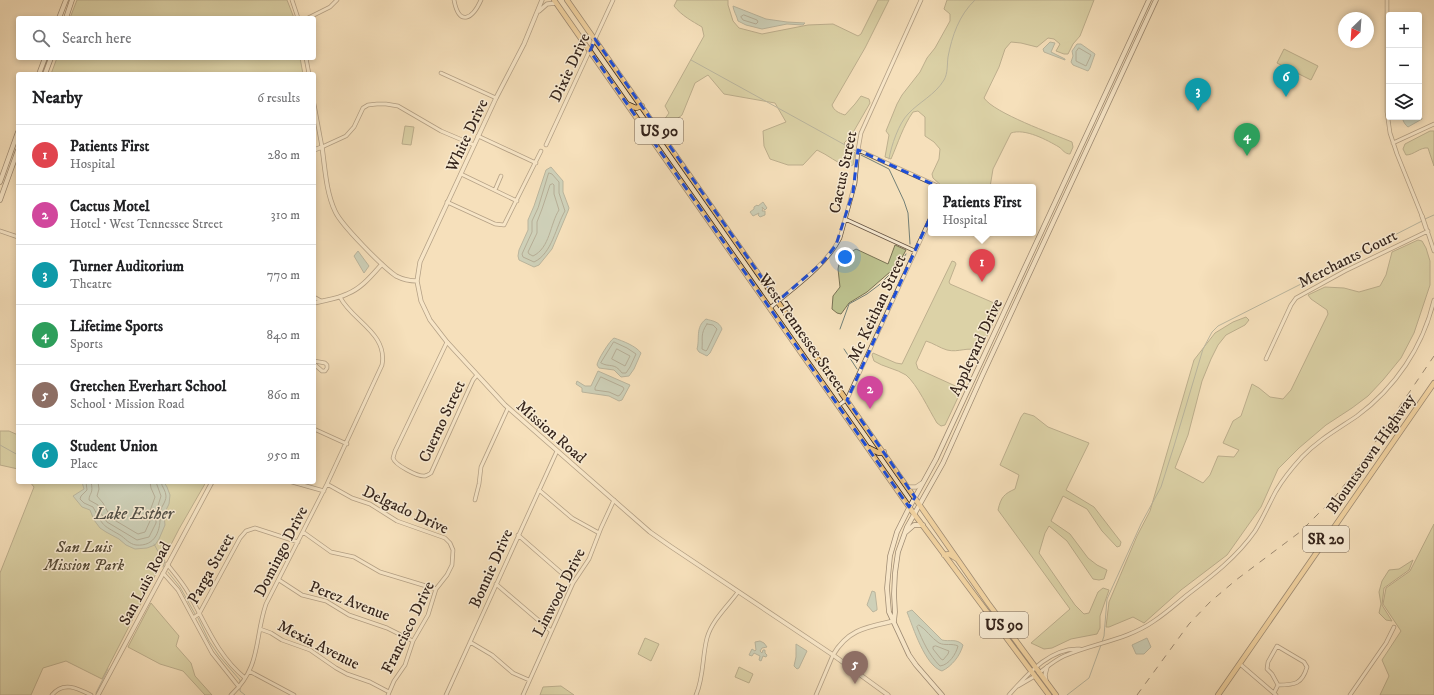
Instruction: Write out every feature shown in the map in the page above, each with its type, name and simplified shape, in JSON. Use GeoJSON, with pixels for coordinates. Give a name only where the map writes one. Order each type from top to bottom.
{"type":"FeatureCollection","features":[{"type":"Feature","properties":{"kind":"main road"},"geometry":{"type":"LineString","coordinates":[[60,16],[66,0]]}},
{"type":"Feature","properties":{"kind":"main road"},"geometry":{"type":"LineString","coordinates":[[67,16],[72,0]]}},
{"type":"Feature","properties":{"kind":"main road","name":"West Tennessee Street"},"geometry":{"type":"LineString","coordinates":[[567,0],[884,452],[997,616],[1056,695]]}},
{"type":"Feature","properties":{"kind":"main road","name":"Appleyard Drive"},"geometry":{"type":"LineString","coordinates":[[894,621],[890,612],[887,588],[888,565],[891,549],[897,532],[909,507],[927,478],[1149,0]]}},
{"type":"Feature","properties":{"kind":"main road","name":"Appleyard Drive"},"geometry":{"type":"LineString","coordinates":[[894,621],[895,572],[898,552],[904,534],[942,466],[976,389],[1156,0]]}},
{"type":"Feature","properties":{"kind":"main road","name":"West Tennessee Street"},"geometry":{"type":"LineString","coordinates":[[555,2],[909,507],[1049,695]]}},
{"type":"Feature","properties":{"kind":"main road"},"geometry":{"type":"LineString","coordinates":[[40,72],[44,60]]}},
{"type":"Feature","properties":{"kind":"main road"},"geometry":{"type":"LineString","coordinates":[[46,72],[50,60]]}},
{"type":"Feature","properties":{"kind":"main road"},"geometry":{"type":"LineString","coordinates":[[627,104],[636,108],[642,106]]}},
{"type":"Feature","properties":{"kind":"main road"},"geometry":{"type":"LineString","coordinates":[[0,182],[16,137]]}},
{"type":"Feature","properties":{"kind":"main road"},"geometry":{"type":"LineString","coordinates":[[0,200],[16,156]]}},
{"type":"Feature","properties":{"kind":"main road"},"geometry":{"type":"LineString","coordinates":[[678,177],[687,171]]}},
{"type":"Feature","properties":{"kind":"main road"},"geometry":{"type":"LineString","coordinates":[[2,175],[8,178]]}},
{"type":"Feature","properties":{"kind":"main road"},"geometry":{"type":"LineString","coordinates":[[729,250],[738,244]]}},
{"type":"Feature","properties":{"kind":"main road"},"geometry":{"type":"LineString","coordinates":[[804,357],[812,351]]}},
{"type":"Feature","properties":{"kind":"main road","name":"Blountstown Highway"},"geometry":{"type":"LineString","coordinates":[[1218,695],[1434,383]]}},
{"type":"Feature","properties":{"kind":"main road"},"geometry":{"type":"LineString","coordinates":[[868,448],[879,453],[884,452]]}},
{"type":"Feature","properties":{"kind":"main road"},"geometry":{"type":"LineString","coordinates":[[904,534],[914,525],[922,525]]}},
{"type":"Feature","properties":{"kind":"main road"},"geometry":{"type":"LineString","coordinates":[[944,555],[949,554],[960,561]]}},
{"type":"Feature","properties":{"kind":"main road"},"geometry":{"type":"LineString","coordinates":[[988,612],[997,616]]}},
{"type":"Feature","properties":{"kind":"main road"},"geometry":{"type":"LineString","coordinates":[[894,621],[909,655],[916,666],[942,695]]}},
{"type":"Feature","properties":{"kind":"street"},"geometry":{"type":"LineString","coordinates":[[292,0],[297,16]]}},
{"type":"Feature","properties":{"kind":"street"},"geometry":{"type":"LineString","coordinates":[[312,16],[330,7],[337,0]]}},
{"type":"Feature","properties":{"kind":"street"},"geometry":{"type":"LineString","coordinates":[[454,0],[457,11],[464,17],[471,16],[473,14],[481,0]]}},
{"type":"Feature","properties":{"kind":"street","name":"White Drive"},"geometry":{"type":"LineString","coordinates":[[417,281],[422,258],[496,98],[524,44],[542,0]]}},
{"type":"Feature","properties":{"kind":"street","name":"Dixie Drive"},"geometry":{"type":"LineString","coordinates":[[546,145],[614,0]]}},
{"type":"Feature","properties":{"kind":"street","name":"Cactus Street"},"geometry":{"type":"LineString","coordinates":[[770,308],[823,262],[833,250],[840,238],[855,183],[861,133],[921,0]]}},
{"type":"Feature","properties":{"kind":"street"},"geometry":{"type":"LineString","coordinates":[[1387,0],[1387,112],[1390,133],[1434,251]]}},
{"type":"Feature","properties":{"kind":"street"},"geometry":{"type":"LineString","coordinates":[[538,12],[547,4],[555,2]]}},
{"type":"Feature","properties":{"kind":"street"},"geometry":{"type":"LineString","coordinates":[[1142,15],[1149,15]]}},
{"type":"Feature","properties":{"kind":"street"},"geometry":{"type":"LineString","coordinates":[[1122,58],[1128,61]]}},
{"type":"Feature","properties":{"kind":"street"},"geometry":{"type":"LineString","coordinates":[[306,60],[308,72]]}},
{"type":"Feature","properties":{"kind":"street"},"geometry":{"type":"LineString","coordinates":[[441,73],[496,98]]}},
{"type":"Feature","properties":{"kind":"street"},"geometry":{"type":"LineString","coordinates":[[316,149],[346,136],[354,127],[363,108],[368,105],[377,104],[398,106],[441,131],[474,145]]}},
{"type":"Feature","properties":{"kind":"street"},"geometry":{"type":"LineString","coordinates":[[316,115],[331,200],[337,215],[348,229],[382,264],[398,276],[417,281]]}},
{"type":"Feature","properties":{"kind":"street"},"geometry":{"type":"LineString","coordinates":[[1092,123],[1098,126]]}},
{"type":"Feature","properties":{"kind":"street"},"geometry":{"type":"LineString","coordinates":[[1393,143],[1434,124]]}},
{"type":"Feature","properties":{"kind":"street"},"geometry":{"type":"LineString","coordinates":[[478,136],[536,163]]}},
{"type":"Feature","properties":{"kind":"street"},"geometry":{"type":"LineString","coordinates":[[858,150],[933,184]]}},
{"type":"Feature","properties":{"kind":"street"},"geometry":{"type":"LineString","coordinates":[[448,202],[495,224],[504,225],[541,151]]}},
{"type":"Feature","properties":{"kind":"street"},"geometry":{"type":"LineString","coordinates":[[461,174],[517,200]]}},
{"type":"Feature","properties":{"kind":"street"},"geometry":{"type":"LineString","coordinates":[[495,190],[501,176]]}},
{"type":"Feature","properties":{"kind":"street"},"geometry":{"type":"LineString","coordinates":[[1059,194],[1065,197]]}},
{"type":"Feature","properties":{"kind":"street"},"geometry":{"type":"LineString","coordinates":[[845,219],[915,251]]}},
{"type":"Feature","properties":{"kind":"street","name":"Mc Keithan Street"},"geometry":{"type":"LineString","coordinates":[[838,406],[847,399],[928,223]]}},
{"type":"Feature","properties":{"kind":"street","name":"Merchants Court"},"geometry":{"type":"LineString","coordinates":[[1266,359],[1291,305],[1296,298],[1427,229]]}},
{"type":"Feature","properties":{"kind":"street"},"geometry":{"type":"LineString","coordinates":[[0,231],[16,237]]}},
{"type":"Feature","properties":{"kind":"street"},"geometry":{"type":"LineString","coordinates":[[316,302],[348,294],[359,287],[382,264]]}},
{"type":"Feature","properties":{"kind":"street"},"geometry":{"type":"LineString","coordinates":[[1022,273],[1028,276]]}},
{"type":"Feature","properties":{"kind":"street","name":"Mission Road"},"geometry":{"type":"LineString","coordinates":[[417,281],[421,301],[426,314],[447,342],[508,408],[642,525],[664,542],[833,655],[888,695]]}},
{"type":"Feature","properties":{"kind":"street","name":"Domingo Drive"},"geometry":{"type":"LineString","coordinates":[[231,695],[245,678],[256,655],[266,604],[324,491],[380,373],[383,360],[382,348],[376,338],[343,303],[340,297]]}},
{"type":"Feature","properties":{"kind":"street"},"geometry":{"type":"LineString","coordinates":[[316,298],[321,301]]}},
{"type":"Feature","properties":{"kind":"street"},"geometry":{"type":"LineString","coordinates":[[1018,686],[1060,658],[1082,649],[1112,641],[1140,630],[1161,617],[1221,568],[1236,554],[1255,530],[1284,480],[1303,456],[1320,440],[1368,408],[1393,383],[1406,366],[1419,342],[1434,300]]}},
{"type":"Feature","properties":{"kind":"street","name":"Cuerno Street"},"geometry":{"type":"LineString","coordinates":[[447,342],[395,451],[393,460],[397,464],[420,476],[427,476],[432,470],[473,380],[477,376]]}},
{"type":"Feature","properties":{"kind":"street"},"geometry":{"type":"LineString","coordinates":[[976,373],[982,376]]}},
{"type":"Feature","properties":{"kind":"street"},"geometry":{"type":"LineString","coordinates":[[970,386],[976,389]]}},
{"type":"Feature","properties":{"kind":"street"},"geometry":{"type":"LineString","coordinates":[[970,386],[976,389]]}},
{"type":"Feature","properties":{"kind":"street"},"geometry":{"type":"LineString","coordinates":[[475,500],[481,467],[508,408]]}},
{"type":"Feature","properties":{"kind":"street"},"geometry":{"type":"LineString","coordinates":[[316,430],[347,444]]}},
{"type":"Feature","properties":{"kind":"street","name":"Bonnie Drive"},"geometry":{"type":"LineString","coordinates":[[446,694],[557,451]]}},
{"type":"Feature","properties":{"kind":"street"},"geometry":{"type":"LineString","coordinates":[[908,487],[917,486],[927,478]]}},
{"type":"Feature","properties":{"kind":"street","name":"San Luis Road"},"geometry":{"type":"LineString","coordinates":[[98,695],[211,484]]}},
{"type":"Feature","properties":{"kind":"street"},"geometry":{"type":"LineString","coordinates":[[299,484],[324,491]]}},
{"type":"Feature","properties":{"kind":"street","name":"Delgado Drive"},"geometry":{"type":"LineString","coordinates":[[327,484],[348,496],[370,504],[397,521],[441,536],[448,540],[452,547]]}},
{"type":"Feature","properties":{"kind":"street"},"geometry":{"type":"LineString","coordinates":[[539,490],[572,518],[599,533]]}},
{"type":"Feature","properties":{"kind":"street","name":"Linwood Drive"},"geometry":{"type":"LineString","coordinates":[[523,695],[573,583],[589,560],[614,500]]}},
{"type":"Feature","properties":{"kind":"street","name":"Parga Street"},"geometry":{"type":"LineString","coordinates":[[193,618],[199,614],[240,538],[246,531],[255,528],[298,542]]}},
{"type":"Feature","properties":{"kind":"street"},"geometry":{"type":"LineString","coordinates":[[303,532],[331,552],[354,557],[380,572],[436,589]]}},
{"type":"Feature","properties":{"kind":"street"},"geometry":{"type":"LineString","coordinates":[[518,535],[573,583]]}},
{"type":"Feature","properties":{"kind":"street","name":"Francisco Drive"},"geometry":{"type":"LineString","coordinates":[[388,694],[405,665],[413,641],[428,615],[436,589],[452,564],[452,547]]}},
{"type":"Feature","properties":{"kind":"street"},"geometry":{"type":"LineString","coordinates":[[168,564],[184,586],[219,650],[232,666],[245,678]]}},
{"type":"Feature","properties":{"kind":"street"},"geometry":{"type":"LineString","coordinates":[[163,573],[178,590],[212,653],[239,687]]}},
{"type":"Feature","properties":{"kind":"street","name":"Perez Avenue"},"geometry":{"type":"LineString","coordinates":[[279,580],[302,596],[326,601],[349,615],[387,628],[413,641]]}},
{"type":"Feature","properties":{"kind":"street"},"geometry":{"type":"LineString","coordinates":[[496,584],[551,631]]}},
{"type":"Feature","properties":{"kind":"street"},"geometry":{"type":"LineString","coordinates":[[696,695],[700,685],[710,632],[716,620],[738,592]]}},
{"type":"Feature","properties":{"kind":"street"},"geometry":{"type":"LineString","coordinates":[[816,695],[833,655],[838,647],[850,635],[867,627],[894,621]]}},
{"type":"Feature","properties":{"kind":"street"},"geometry":{"type":"LineString","coordinates":[[1350,695],[1386,643],[1394,627]]}},
{"type":"Feature","properties":{"kind":"street","name":"Mexia Avenue"},"geometry":{"type":"LineString","coordinates":[[260,629],[271,633],[282,640],[310,650],[342,671],[370,682],[388,694]]}},
{"type":"Feature","properties":{"kind":"street"},"geometry":{"type":"LineString","coordinates":[[470,642],[492,655],[513,673],[529,680]]}},
{"type":"Feature","properties":{"kind":"street"},"geometry":{"type":"LineString","coordinates":[[1240,664],[1275,694],[1278,685],[1272,674],[1267,669],[1268,662],[1277,646],[1304,662],[1307,666],[1298,683],[1291,685],[1278,685]]}},
{"type":"Feature","properties":{"kind":"street"},"geometry":{"type":"LineString","coordinates":[[1010,695],[1031,672],[1060,652],[1073,649],[1082,649]]}},
{"type":"Feature","properties":{"kind":"street"},"geometry":{"type":"LineString","coordinates":[[1047,667],[1045,675],[1047,682]]}},
{"type":"Feature","properties":{"kind":"street"},"geometry":{"type":"LineString","coordinates":[[249,671],[294,695]]}},
{"type":"Feature","properties":{"kind":"street"},"geometry":{"type":"LineString","coordinates":[[52,695],[59,688],[69,686],[91,695]]}},
{"type":"Feature","properties":{"kind":"street"},"geometry":{"type":"LineString","coordinates":[[446,694],[451,695]]}},
{"type":"Feature","properties":{"kind":"highlighted area"},"geometry":{"type":"Polygon","coordinates":[[[595,39],[635,95],[778,301],[823,262],[836,245],[853,192],[858,150],[941,188],[939,198],[847,400],[915,497],[909,507],[590,51],[595,39]]]}},
{"type":"Feature","properties":{"kind":"green space"},"geometry":{"type":"Polygon","coordinates":[[[77,0],[287,0],[293,16],[71,16],[77,0]]]}},
{"type":"Feature","properties":{"kind":"green space"},"geometry":{"type":"Polygon","coordinates":[[[677,0],[728,0],[733,21],[739,28],[762,34],[808,25],[833,24],[858,36],[861,34],[878,0],[889,0],[865,48],[832,105],[837,112],[845,115],[861,96],[869,99],[870,103],[851,136],[844,143],[855,153],[853,165],[848,167],[817,150],[803,165],[788,165],[770,159],[764,146],[763,131],[786,122],[775,103],[724,94],[708,75],[695,83],[682,115],[665,128],[661,124],[669,113],[665,106],[704,36],[702,27],[677,10],[674,6],[677,0]]]}},
{"type":"Feature","properties":{"kind":"green space"},"geometry":{"type":"Polygon","coordinates":[[[947,0],[1094,0],[1080,36],[1073,44],[1068,54],[1056,51],[1060,44],[1054,39],[1048,38],[1037,47],[1011,42],[1005,49],[999,67],[984,98],[999,110],[1011,116],[1038,129],[1072,142],[1073,147],[1070,154],[1065,153],[1054,144],[1029,133],[1011,133],[993,169],[990,184],[940,184],[933,178],[932,174],[939,159],[940,149],[934,142],[925,136],[925,117],[918,111],[913,112],[909,117],[891,159],[885,157],[889,135],[886,131],[897,104],[920,72],[950,21],[950,14],[944,9],[947,0]]]}},
{"type":"Feature","properties":{"kind":"green space"},"geometry":{"type":"Polygon","coordinates":[[[1284,49],[1318,66],[1311,80],[1277,63],[1284,49]]]}},
{"type":"Feature","properties":{"kind":"green space"},"geometry":{"type":"Polygon","coordinates":[[[56,60],[300,60],[303,72],[52,72],[56,60]]]}},
{"type":"Feature","properties":{"kind":"green space"},"geometry":{"type":"Polygon","coordinates":[[[405,126],[414,127],[411,145],[402,144],[405,126]]]}},
{"type":"Feature","properties":{"kind":"green space"},"geometry":{"type":"Polygon","coordinates":[[[1430,131],[1434,131],[1434,166],[1428,148],[1406,155],[1403,149],[1405,144],[1430,131]]]}},
{"type":"Feature","properties":{"kind":"green space"},"geometry":{"type":"Polygon","coordinates":[[[1418,240],[1422,241],[1426,248],[1430,261],[1430,285],[1414,333],[1401,358],[1368,396],[1326,425],[1299,448],[1278,469],[1261,507],[1227,555],[1181,590],[1144,623],[1133,617],[1106,627],[1109,602],[1137,536],[1150,511],[1194,360],[1215,333],[1233,322],[1246,317],[1249,320],[1245,325],[1226,335],[1218,345],[1211,359],[1202,381],[1188,435],[1175,468],[1203,483],[1210,475],[1218,456],[1234,457],[1239,450],[1223,443],[1233,421],[1241,416],[1252,384],[1270,397],[1283,399],[1291,390],[1328,314],[1327,310],[1311,299],[1308,295],[1325,287],[1344,288],[1359,292],[1380,286],[1386,275],[1392,252],[1418,240]]]}},
{"type":"Feature","properties":{"kind":"green space"},"geometry":{"type":"Polygon","coordinates":[[[895,245],[906,250],[898,265],[867,292],[849,303],[841,314],[832,309],[833,296],[840,287],[838,269],[840,259],[856,249],[888,264],[895,245]]]}},
{"type":"Feature","properties":{"kind":"green space"},"geometry":{"type":"Polygon","coordinates":[[[952,261],[956,264],[949,282],[950,284],[1001,306],[980,351],[971,349],[951,351],[926,341],[916,363],[918,369],[962,389],[945,425],[941,426],[937,423],[919,391],[910,379],[902,373],[874,361],[872,355],[873,353],[902,364],[952,261]]]}},
{"type":"Feature","properties":{"kind":"green space"},"geometry":{"type":"Polygon","coordinates":[[[1024,413],[1034,416],[1048,427],[1089,443],[1066,490],[1094,507],[1121,542],[1120,546],[1117,547],[1102,531],[1087,509],[1063,496],[1051,521],[1070,534],[1088,558],[1107,570],[1104,579],[1093,579],[1067,541],[1049,526],[1045,533],[1039,553],[1075,605],[1084,614],[1089,613],[1098,592],[1103,588],[1109,590],[1100,616],[1100,628],[1097,634],[1071,639],[1052,648],[1044,649],[1031,643],[1070,609],[998,510],[1000,502],[1004,496],[1015,489],[1019,475],[1000,465],[1024,413]]]}},
{"type":"Feature","properties":{"kind":"green space"},"geometry":{"type":"Polygon","coordinates":[[[0,431],[9,431],[16,434],[16,469],[0,465],[0,431]]]}},
{"type":"Feature","properties":{"kind":"green space","name":"San Luis Mission Park"},"geometry":{"type":"Polygon","coordinates":[[[32,484],[205,484],[179,529],[102,679],[66,661],[43,668],[31,695],[0,695],[0,573],[34,487],[32,484]]]}},
{"type":"Feature","properties":{"kind":"green space"},"geometry":{"type":"Polygon","coordinates":[[[1434,524],[1434,695],[1380,695],[1389,676],[1382,660],[1401,631],[1383,604],[1386,588],[1410,571],[1434,524]]]}},
{"type":"Feature","properties":{"kind":"green space"},"geometry":{"type":"Polygon","coordinates":[[[1413,560],[1409,570],[1384,588],[1382,605],[1392,621],[1386,620],[1379,613],[1381,604],[1379,592],[1382,581],[1389,570],[1399,569],[1413,560]]]}},
{"type":"Feature","properties":{"kind":"green space"},"geometry":{"type":"Polygon","coordinates":[[[151,603],[179,636],[176,646],[191,663],[195,676],[212,695],[205,695],[183,671],[160,664],[128,647],[151,603]]]}},
{"type":"Feature","properties":{"kind":"green space"},"geometry":{"type":"Polygon","coordinates":[[[645,638],[659,644],[651,661],[638,654],[645,638]]]}},
{"type":"Feature","properties":{"kind":"green space"},"geometry":{"type":"Polygon","coordinates":[[[739,667],[753,674],[749,683],[735,677],[739,667]]]}},
{"type":"Feature","properties":{"kind":"green space"},"geometry":{"type":"Polygon","coordinates":[[[561,686],[574,695],[540,695],[543,687],[561,686]]]}},
{"type":"Feature","properties":{"kind":"water"},"geometry":{"type":"Polygon","coordinates":[[[733,6],[766,19],[805,23],[803,25],[787,24],[762,29],[746,25],[738,21],[733,6]]]}},
{"type":"Feature","properties":{"kind":"water"},"geometry":{"type":"Polygon","coordinates":[[[1050,42],[1055,43],[1051,52],[1065,60],[1044,52],[1043,49],[1050,42]]]}},
{"type":"Feature","properties":{"kind":"water"},"geometry":{"type":"Polygon","coordinates":[[[1077,44],[1081,44],[1095,54],[1088,71],[1073,65],[1071,62],[1073,56],[1072,51],[1077,44]]]}},
{"type":"Feature","properties":{"kind":"water"},"geometry":{"type":"Polygon","coordinates":[[[1403,120],[1420,120],[1408,127],[1403,120]]]}},
{"type":"Feature","properties":{"kind":"water"},"geometry":{"type":"Polygon","coordinates":[[[551,167],[563,181],[563,192],[569,208],[552,249],[539,265],[534,267],[519,260],[519,250],[528,230],[528,220],[546,170],[551,167]]]}},
{"type":"Feature","properties":{"kind":"water"},"geometry":{"type":"Polygon","coordinates":[[[763,202],[767,208],[765,210],[762,207],[762,211],[765,211],[765,215],[760,217],[758,215],[759,213],[753,216],[750,212],[754,209],[754,207],[763,202]]]}},
{"type":"Feature","properties":{"kind":"water"},"geometry":{"type":"Polygon","coordinates":[[[358,251],[369,266],[364,273],[354,256],[358,251]]]}},
{"type":"Feature","properties":{"kind":"water"},"geometry":{"type":"Polygon","coordinates":[[[706,319],[717,323],[722,329],[707,356],[699,352],[697,349],[699,329],[706,319]]]}},
{"type":"Feature","properties":{"kind":"water"},"geometry":{"type":"Polygon","coordinates":[[[614,338],[633,346],[641,353],[629,376],[621,377],[614,370],[599,368],[597,365],[604,351],[614,338]]]}},
{"type":"Feature","properties":{"kind":"water"},"geometry":{"type":"Polygon","coordinates":[[[598,371],[630,385],[622,400],[619,401],[609,396],[582,392],[582,388],[576,384],[577,381],[585,386],[591,386],[598,371]]]}},
{"type":"Feature","properties":{"kind":"water","name":"Lake Esther"},"geometry":{"type":"Polygon","coordinates":[[[83,484],[165,484],[170,495],[169,504],[164,514],[165,525],[155,545],[147,548],[135,549],[126,545],[100,528],[94,520],[90,510],[82,507],[73,496],[84,489],[83,484]]]}},
{"type":"Feature","properties":{"kind":"water"},"geometry":{"type":"Polygon","coordinates":[[[872,591],[875,592],[877,608],[877,610],[873,612],[867,605],[872,591]]]}},
{"type":"Feature","properties":{"kind":"water"},"geometry":{"type":"Polygon","coordinates":[[[912,610],[942,640],[955,641],[963,645],[955,660],[942,671],[930,662],[920,645],[907,612],[912,610]]]}},
{"type":"Feature","properties":{"kind":"water"},"geometry":{"type":"Polygon","coordinates":[[[1147,638],[1151,647],[1144,654],[1136,654],[1132,645],[1147,638]]]}},
{"type":"Feature","properties":{"kind":"water"},"geometry":{"type":"Polygon","coordinates":[[[760,641],[767,647],[762,648],[760,651],[762,653],[763,650],[765,650],[767,655],[766,657],[763,656],[761,661],[759,660],[760,656],[754,653],[752,656],[749,655],[752,649],[755,651],[756,650],[755,642],[760,641]]]}},
{"type":"Feature","properties":{"kind":"water"},"geometry":{"type":"Polygon","coordinates":[[[796,644],[807,651],[799,668],[797,669],[794,666],[796,644]]]}},
{"type":"Feature","properties":{"kind":"waterway"},"geometry":{"type":"LineString","coordinates":[[889,159],[896,135],[905,118],[912,110],[932,94],[944,80],[947,72],[948,57],[957,26],[960,19],[975,0]]}},
{"type":"Feature","properties":{"kind":"waterway"},"geometry":{"type":"LineString","coordinates":[[691,60],[856,151]]}},
{"type":"Feature","properties":{"kind":"waterway"},"geometry":{"type":"LineString","coordinates":[[861,155],[889,169],[908,213],[910,244]]}},
{"type":"Feature","properties":{"kind":"waterway"},"geometry":{"type":"LineString","coordinates":[[1425,219],[1434,215]]}},
{"type":"Feature","properties":{"kind":"waterway"},"geometry":{"type":"LineString","coordinates":[[1371,247],[1422,221]]}},
{"type":"Feature","properties":{"kind":"waterway"},"geometry":{"type":"LineString","coordinates":[[1102,642],[1104,636],[1107,599],[1141,524],[1161,487],[1203,349],[1212,332],[1218,326],[1362,251]]}},
{"type":"Feature","properties":{"kind":"waterway"},"geometry":{"type":"LineString","coordinates":[[840,329],[849,304],[879,285],[899,265],[906,254]]}},
{"type":"Feature","properties":{"kind":"waterway"},"geometry":{"type":"LineString","coordinates":[[844,349],[857,369]]}},
{"type":"Feature","properties":{"kind":"waterway"},"geometry":{"type":"LineString","coordinates":[[0,445],[16,454]]}},
{"type":"Feature","properties":{"kind":"waterway"},"geometry":{"type":"LineString","coordinates":[[154,544],[165,561],[163,567]]}},
{"type":"Feature","properties":{"kind":"waterway"},"geometry":{"type":"LineString","coordinates":[[168,572],[180,587],[195,614]]}},
{"type":"Feature","properties":{"kind":"waterway"},"geometry":{"type":"LineString","coordinates":[[198,618],[209,641],[219,656],[240,680],[240,682]]}},
{"type":"Feature","properties":{"kind":"waterway"},"geometry":{"type":"LineString","coordinates":[[1067,695],[1089,678],[1101,645]]}},
{"type":"Feature","properties":{"kind":"waterway"},"geometry":{"type":"LineString","coordinates":[[96,693],[108,669]]}},
{"type":"Feature","properties":{"kind":"waterway"},"geometry":{"type":"LineString","coordinates":[[240,689],[240,691],[245,695]]}},
{"type":"Feature","properties":{"kind":"railway"},"geometry":{"type":"LineString","coordinates":[[1137,695],[1189,624],[1210,602],[1236,580],[1300,532],[1334,498],[1357,469],[1434,356]]}},
{"type":"Feature","properties":{"kind":"place","name":"Student Union"},"geometry":{"type":"Point","coordinates":[1286,97]}},
{"type":"Feature","properties":{"kind":"place","name":"Turner Auditorium"},"geometry":{"type":"Point","coordinates":[1198,111]}},
{"type":"Feature","properties":{"kind":"place","name":"Lifetime Sports"},"geometry":{"type":"Point","coordinates":[1247,156]}},
{"type":"Feature","properties":{"kind":"place","name":"Patients First"},"geometry":{"type":"Point","coordinates":[982,282]}},
{"type":"Feature","properties":{"kind":"place","name":"Cactus Motel"},"geometry":{"type":"Point","coordinates":[870,409]}},
{"type":"Feature","properties":{"kind":"place","name":"Gretchen Everhart School"},"geometry":{"type":"Point","coordinates":[855,684]}}]}
